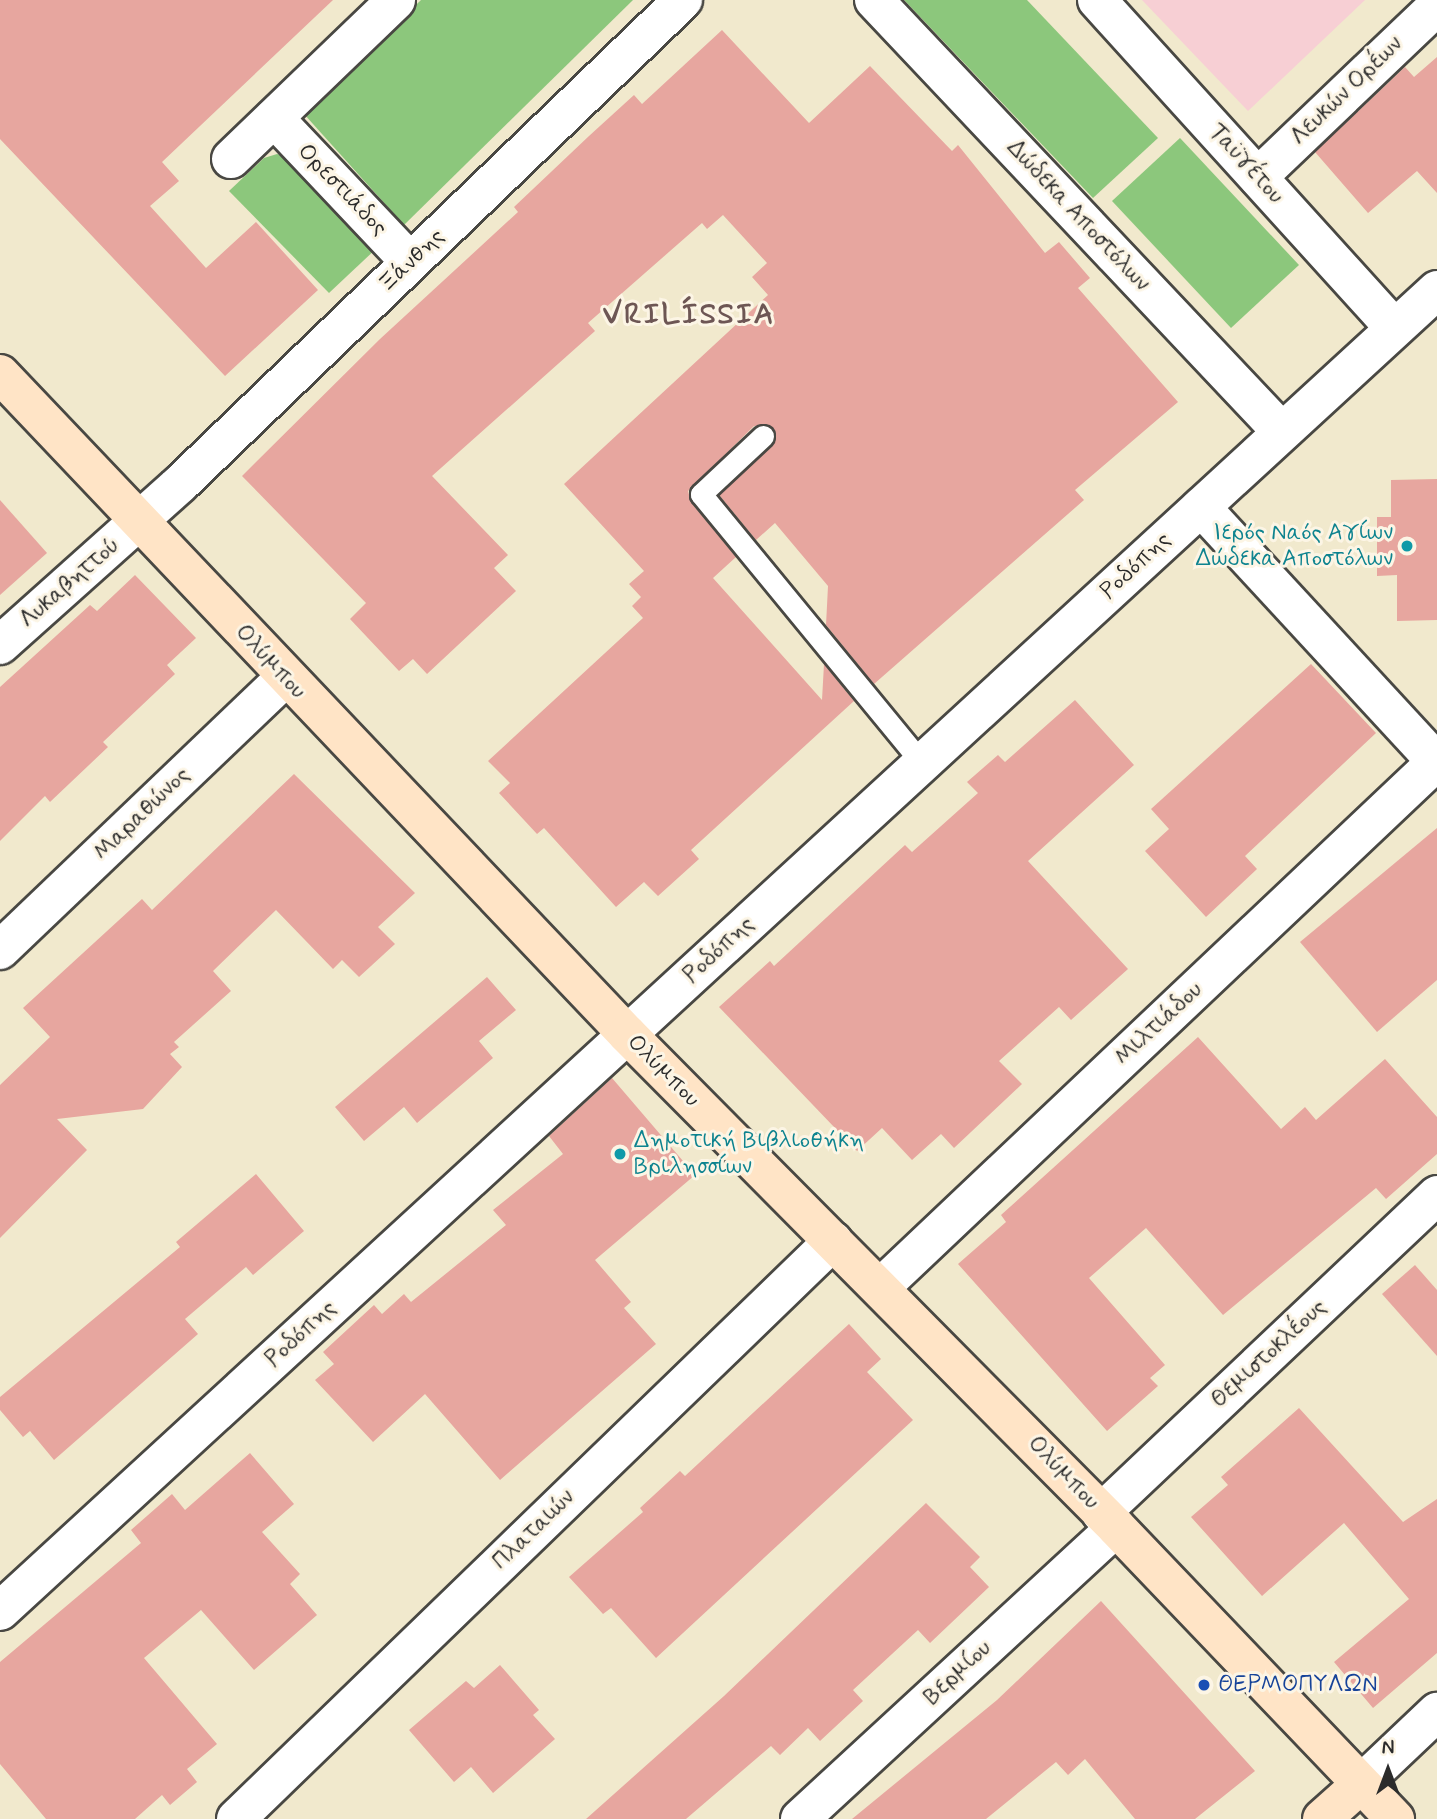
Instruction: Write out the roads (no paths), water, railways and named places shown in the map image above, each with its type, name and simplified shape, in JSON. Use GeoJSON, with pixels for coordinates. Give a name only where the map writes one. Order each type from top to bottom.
{"type":"FeatureCollection","features":[{"type":"Feature","properties":{"kind":"street"},"geometry":{"type":"LineString","coordinates":[[231,159],[396,0]]}},
{"type":"Feature","properties":{"kind":"street","name":"Ξάνθης"},"geometry":{"type":"LineString","coordinates":[[140,522],[683,0]]}},
{"type":"Feature","properties":{"kind":"street","name":"Δώδεκα Αποστόλων"},"geometry":{"type":"LineString","coordinates":[[874,0],[1282,432]]}},
{"type":"Feature","properties":{"kind":"street","name":"Ταϋγέτου"},"geometry":{"type":"LineString","coordinates":[[1097,0],[1394,328]]}},
{"type":"Feature","properties":{"kind":"street","name":"Λευκών Ορέων"},"geometry":{"type":"LineString","coordinates":[[1258,177],[1437,6]]}},
{"type":"Feature","properties":{"kind":"street","name":"Ορεστιάδος"},"geometry":{"type":"LineString","coordinates":[[274,118],[410,262]]}},
{"type":"Feature","properties":{"kind":"street","name":"Ροδόπης"},"geometry":{"type":"LineString","coordinates":[[0,1611],[1437,290]]}},
{"type":"Feature","properties":{"kind":"street","name":"Ολύμπου"},"geometry":{"type":"LineString","coordinates":[[3,383],[140,522],[285,678],[627,1034],[881,1287],[1109,1520],[1395,1819]]}},
{"type":"Feature","properties":{"kind":"street"},"geometry":{"type":"LineString","coordinates":[[1201,507],[1437,761]]}},
{"type":"Feature","properties":{"kind":"street","name":"Λυκαβηττού"},"geometry":{"type":"LineString","coordinates":[[0,645],[140,522]]}},
{"type":"Feature","properties":{"kind":"street","name":"Μαραθώνος"},"geometry":{"type":"LineString","coordinates":[[0,950],[285,678]]}},
{"type":"Feature","properties":{"kind":"street","name":"Μιλτιάδου"},"geometry":{"type":"LineString","coordinates":[[881,1287],[1437,761]]}},
{"type":"Feature","properties":{"kind":"street","name":"Θεμιστοκλέους"},"geometry":{"type":"LineString","coordinates":[[1109,1520],[1437,1195]]}},
{"type":"Feature","properties":{"kind":"street","name":"Πλαταιών"},"geometry":{"type":"LineString","coordinates":[[236,1819],[833,1241]]}},
{"type":"Feature","properties":{"kind":"street","name":"Βερμίου"},"geometry":{"type":"LineString","coordinates":[[800,1819],[1109,1520]]}},
{"type":"Feature","properties":{"kind":"street"},"geometry":{"type":"LineString","coordinates":[[1322,1819],[1437,1712]]}},
{"type":"Feature","properties":{"kind":"lane"},"geometry":{"type":"LineString","coordinates":[[763,436],[701,494],[922,763]]}},
{"type":"Feature","properties":{"kind":"place","name":"Ιερός Ναός Αγίων Δώδεκα Αποστόλων"},"geometry":{"type":"Point","coordinates":[1407,546]}},
{"type":"Feature","properties":{"kind":"place","name":"Δημοτική Βιβλιοθήκη Βριλησσίων"},"geometry":{"type":"Point","coordinates":[620,1154]}},
{"type":"Feature","properties":{"kind":"place","name":"ΘΕΡΜΟΠΥΛΩΝ"},"geometry":{"type":"Point","coordinates":[1204,1685]}},
{"type":"Feature","properties":{"kind":"district","name":"VRILÍSSIA"},"geometry":{"type":"Point","coordinates":[689,315]}}]}
